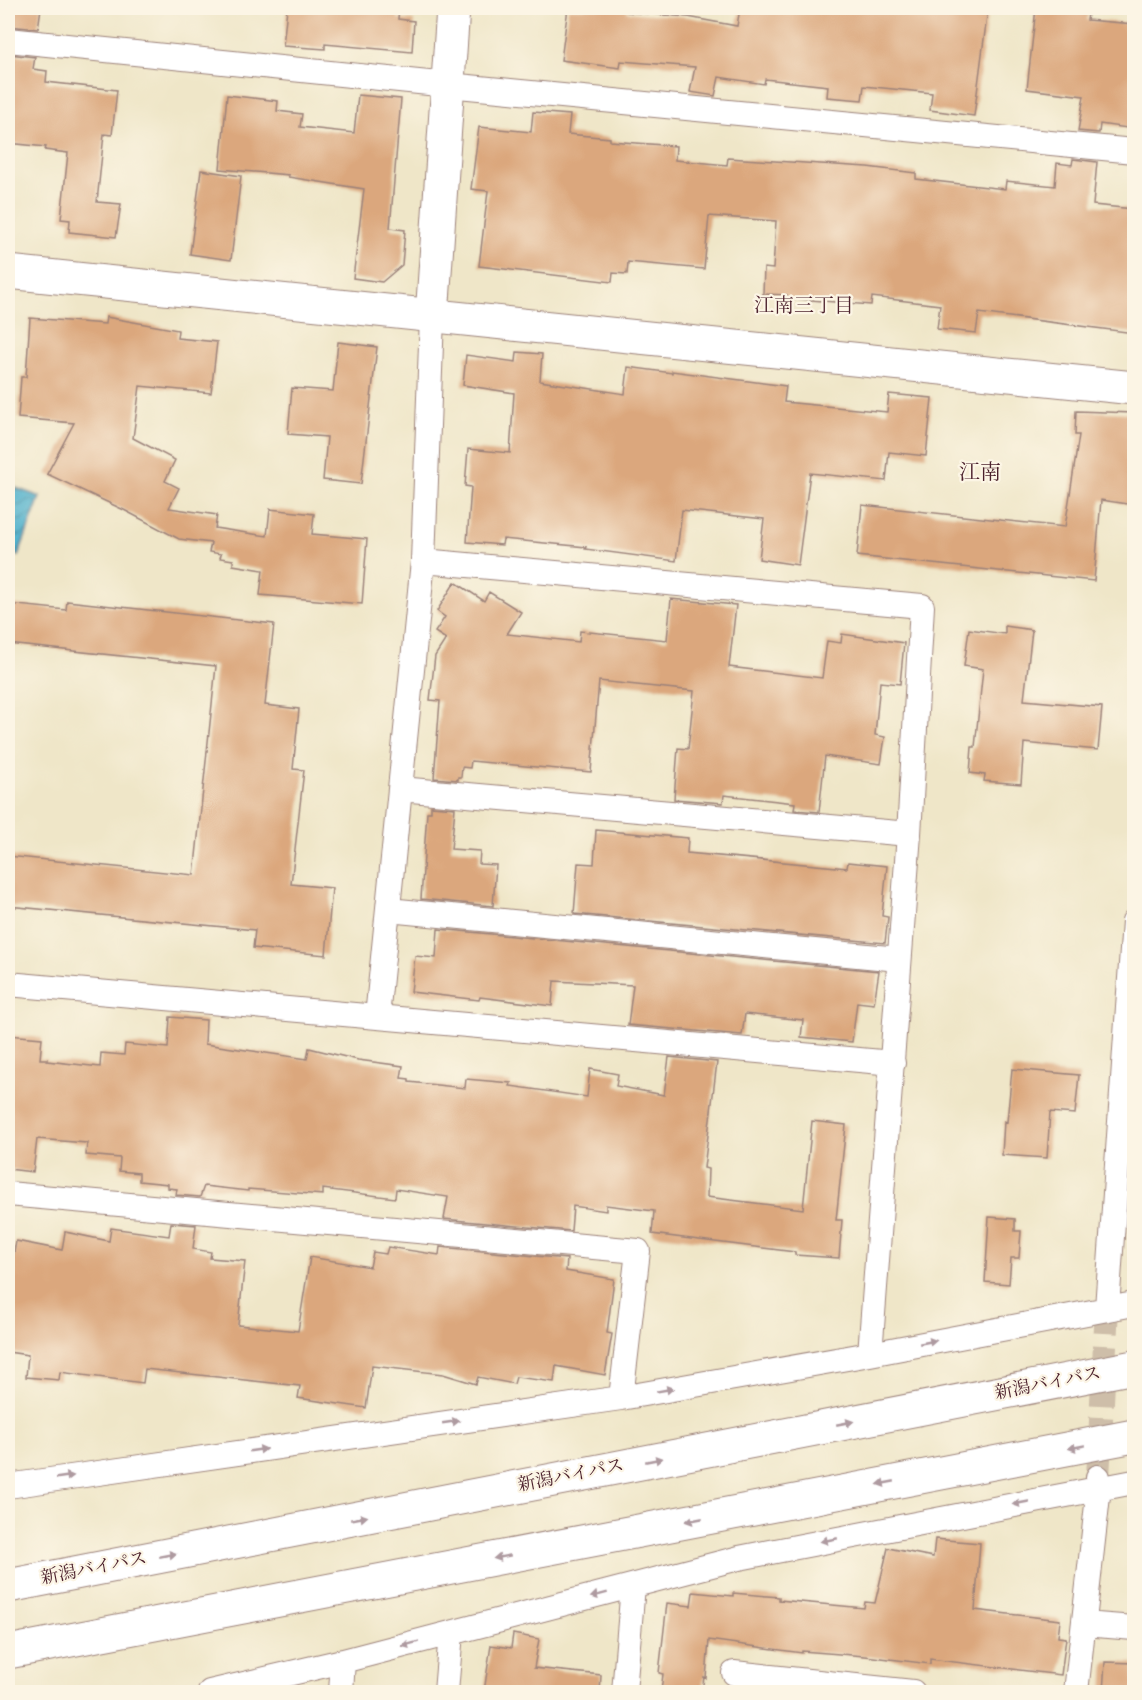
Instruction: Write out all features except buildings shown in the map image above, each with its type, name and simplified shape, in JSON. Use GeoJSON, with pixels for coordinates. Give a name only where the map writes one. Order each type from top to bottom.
{"type":"FeatureCollection","features":[{"type":"Feature","properties":{"kind":"main road"},"geometry":{"type":"LineString","coordinates":[[432,317],[453,8]]}},
{"type":"Feature","properties":{"kind":"main road"},"geometry":{"type":"LineString","coordinates":[[8,272],[1134,388]]}},
{"type":"Feature","properties":{"kind":"main road","name":"新潟バイパス"},"geometry":{"type":"LineString","coordinates":[[8,1586],[1134,1367]]}},
{"type":"Feature","properties":{"kind":"main road"},"geometry":{"type":"LineString","coordinates":[[8,1652],[1134,1436]]}},
{"type":"Feature","properties":{"kind":"street"},"geometry":{"type":"LineString","coordinates":[[8,40],[1134,151]]}},
{"type":"Feature","properties":{"kind":"street"},"geometry":{"type":"LineString","coordinates":[[377,1017],[423,561],[432,317]]}},
{"type":"Feature","properties":{"kind":"street"},"geometry":{"type":"LineString","coordinates":[[423,561],[922,606],[909,834],[870,1354]]}},
{"type":"Feature","properties":{"kind":"street"},"geometry":{"type":"LineString","coordinates":[[400,789],[909,834]]}},
{"type":"Feature","properties":{"kind":"street"},"geometry":{"type":"LineString","coordinates":[[388,910],[899,959]]}},
{"type":"Feature","properties":{"kind":"street"},"geometry":{"type":"LineString","coordinates":[[1107,1308],[1127,1129],[1134,921]]}},
{"type":"Feature","properties":{"kind":"street"},"geometry":{"type":"LineString","coordinates":[[8,984],[893,1063]]}},
{"type":"Feature","properties":{"kind":"street"},"geometry":{"type":"LineString","coordinates":[[8,1194],[638,1251],[621,1398]]}},
{"type":"Feature","properties":{"kind":"street"},"geometry":{"type":"LineString","coordinates":[[8,1486],[621,1398],[1134,1304]]}},
{"type":"Feature","properties":{"kind":"street"},"geometry":{"type":"LineString","coordinates":[[210,1692],[343,1661],[739,1558],[1098,1482],[1134,1482]]}},
{"type":"Feature","properties":{"kind":"street"},"geometry":{"type":"LineString","coordinates":[[1076,1692],[1098,1482]]}},
{"type":"Feature","properties":{"kind":"street"},"geometry":{"type":"LineString","coordinates":[[624,1692],[633,1586]]}},
{"type":"Feature","properties":{"kind":"street"},"geometry":{"type":"LineString","coordinates":[[1084,1624],[1134,1628]]}},
{"type":"Feature","properties":{"kind":"street"},"geometry":{"type":"LineString","coordinates":[[446,1692],[450,1633]]}},
{"type":"Feature","properties":{"kind":"street"},"geometry":{"type":"LineString","coordinates":[[341,1692],[343,1661]]}},
{"type":"Feature","properties":{"kind":"street"},"geometry":{"type":"LineString","coordinates":[[734,1673],[913,1692]]}},
{"type":"Feature","properties":{"kind":"water"},"geometry":{"type":"Polygon","coordinates":[[[8,485],[40,497],[18,556],[8,552],[8,485]]]}},
{"type":"Feature","properties":{"kind":"tunnel"},"geometry":{"type":"LineString","coordinates":[[1098,1477],[1107,1308]]}},
{"type":"Feature","properties":{"kind":"district","name":"江南三丁目"},"geometry":{"type":"Point","coordinates":[804,307]}},
{"type":"Feature","properties":{"kind":"district","name":"江南"},"geometry":{"type":"Point","coordinates":[980,473]}}]}
